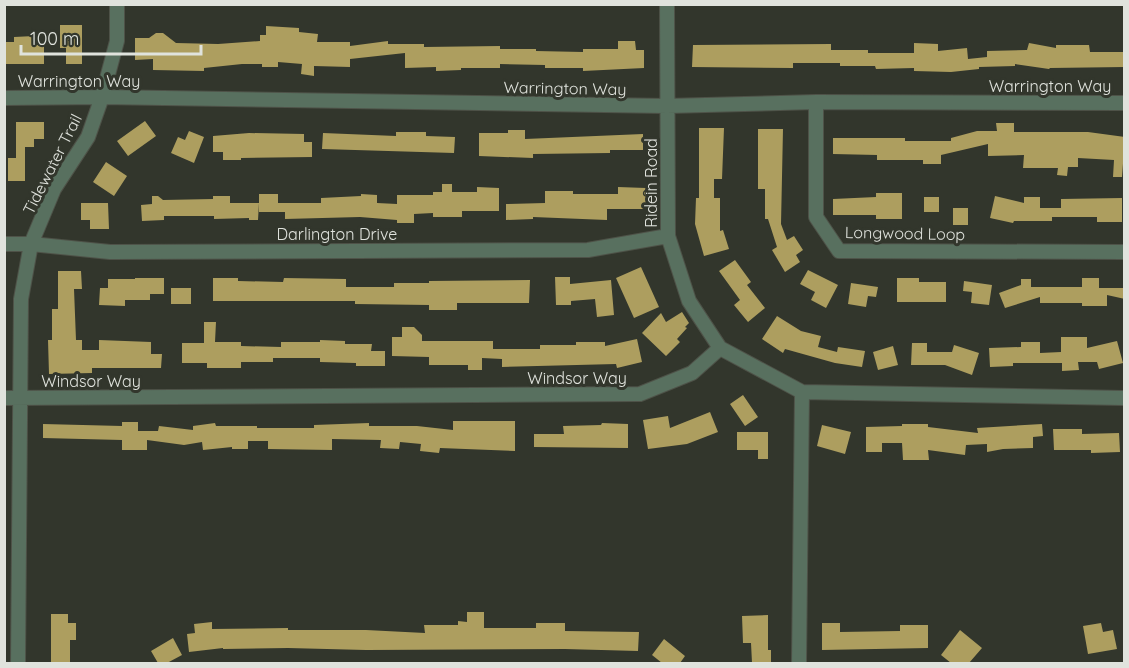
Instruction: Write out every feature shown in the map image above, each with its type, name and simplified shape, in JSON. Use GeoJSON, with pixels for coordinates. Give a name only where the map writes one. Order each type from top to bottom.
{"type":"FeatureCollection","features":[{"type":"Feature","properties":{"kind":"street","name":"Tidewater Trail"},"geometry":{"type":"LineString","coordinates":[[18,663],[21,299],[30,244],[54,189],[88,137],[102,97],[117,41],[117,4]]}},
{"type":"Feature","properties":{"kind":"street","name":"Ridein Road"},"geometry":{"type":"LineString","coordinates":[[667,4],[668,236],[689,301],[720,348]]}},
{"type":"Feature","properties":{"kind":"street","name":"Warrington Way"},"geometry":{"type":"LineString","coordinates":[[4,98],[102,97],[667,106],[816,102],[1125,103]]}},
{"type":"Feature","properties":{"kind":"street","name":"Longwood Loop"},"geometry":{"type":"LineString","coordinates":[[816,102],[816,217],[839,251],[1125,252]]}},
{"type":"Feature","properties":{"kind":"street","name":"Darlington Drive"},"geometry":{"type":"LineString","coordinates":[[4,244],[30,244],[110,252],[588,250],[668,236]]}},
{"type":"Feature","properties":{"kind":"street"},"geometry":{"type":"LineString","coordinates":[[720,348],[802,392],[1125,398]]}},
{"type":"Feature","properties":{"kind":"street","name":"Windsor Way"},"geometry":{"type":"LineString","coordinates":[[4,398],[640,394],[692,373],[720,348]]}},
{"type":"Feature","properties":{"kind":"street"},"geometry":{"type":"LineString","coordinates":[[799,663],[802,392]]}},
{"type":"Feature","properties":{"kind":"building"},"geometry":{"type":"Polygon","coordinates":[[[60,25],[82,25],[82,64],[66,64],[66,48],[60,48],[60,25]]]}},
{"type":"Feature","properties":{"kind":"building"},"geometry":{"type":"Polygon","coordinates":[[[266,26],[299,28],[299,32],[318,34],[317,42],[350,42],[350,46],[388,41],[388,44],[424,44],[424,47],[500,46],[500,49],[583,52],[583,49],[618,49],[618,41],[635,41],[636,50],[644,50],[644,68],[583,71],[583,68],[545,68],[545,65],[500,64],[500,68],[461,68],[461,70],[436,71],[436,67],[405,68],[405,53],[350,59],[350,67],[314,66],[314,76],[301,74],[302,64],[278,62],[278,67],[262,67],[262,64],[242,64],[204,68],[204,71],[153,70],[153,59],[135,60],[135,38],[149,38],[156,33],[163,33],[176,43],[218,44],[260,41],[260,35],[266,35],[266,26]]]}},
{"type":"Feature","properties":{"kind":"building"},"geometry":{"type":"Polygon","coordinates":[[[34,36],[34,45],[44,45],[44,64],[4,64],[4,42],[14,42],[14,37],[34,36]]]}},
{"type":"Feature","properties":{"kind":"building"},"geometry":{"type":"Polygon","coordinates":[[[914,43],[938,44],[938,51],[967,48],[968,59],[987,57],[987,51],[1027,50],[1029,43],[1056,48],[1056,45],[1089,45],[1090,52],[1125,52],[1125,67],[1049,69],[1015,64],[1015,66],[979,67],[979,69],[951,72],[914,71],[914,68],[876,69],[875,66],[840,66],[840,63],[793,63],[793,68],[692,67],[693,45],[831,44],[831,50],[914,53],[914,43]]]}},
{"type":"Feature","properties":{"kind":"building"},"geometry":{"type":"Polygon","coordinates":[[[145,121],[156,136],[128,156],[117,141],[145,121]]]}},
{"type":"Feature","properties":{"kind":"building"},"geometry":{"type":"Polygon","coordinates":[[[16,122],[44,122],[44,139],[34,139],[34,147],[25,147],[25,181],[8,181],[8,158],[16,158],[16,122]]]}},
{"type":"Feature","properties":{"kind":"building"},"geometry":{"type":"Polygon","coordinates":[[[996,123],[1014,123],[1014,132],[1088,132],[1125,137],[1122,177],[1113,177],[1114,160],[1078,158],[1078,167],[1068,167],[1067,176],[1057,175],[1058,168],[1023,168],[1024,155],[988,156],[988,144],[941,155],[941,164],[923,164],[923,160],[877,160],[877,155],[833,154],[833,138],[905,138],[905,141],[951,141],[951,138],[977,131],[997,131],[996,123]]]}},
{"type":"Feature","properties":{"kind":"building"},"geometry":{"type":"Polygon","coordinates":[[[699,128],[724,128],[722,179],[714,179],[714,198],[720,198],[720,231],[723,230],[729,249],[704,256],[695,224],[696,198],[699,198],[699,128]]]}},
{"type":"Feature","properties":{"kind":"building"},"geometry":{"type":"Polygon","coordinates":[[[758,129],[783,129],[781,224],[787,240],[794,236],[803,250],[796,255],[800,262],[785,272],[772,250],[777,247],[768,219],[765,219],[765,189],[758,189],[758,129]]]}},
{"type":"Feature","properties":{"kind":"building"},"geometry":{"type":"Polygon","coordinates":[[[508,130],[525,130],[525,139],[643,134],[643,150],[533,154],[533,158],[479,156],[479,133],[508,133],[508,130]]]}},
{"type":"Feature","properties":{"kind":"building"},"geometry":{"type":"Polygon","coordinates":[[[189,131],[204,137],[194,163],[171,153],[178,137],[185,140],[189,131]]]}},
{"type":"Feature","properties":{"kind":"building"},"geometry":{"type":"Polygon","coordinates":[[[396,132],[426,132],[426,136],[455,137],[454,153],[322,149],[323,133],[396,136],[396,132]]]}},
{"type":"Feature","properties":{"kind":"building"},"geometry":{"type":"Polygon","coordinates":[[[249,133],[304,134],[304,142],[312,142],[312,157],[223,160],[223,152],[213,152],[213,136],[249,133]]]}},
{"type":"Feature","properties":{"kind":"building"},"geometry":{"type":"Polygon","coordinates":[[[106,162],[127,176],[114,196],[93,182],[106,162]]]}},
{"type":"Feature","properties":{"kind":"building"},"geometry":{"type":"Polygon","coordinates":[[[442,184],[452,184],[452,192],[477,192],[477,187],[499,188],[499,211],[462,211],[462,217],[433,217],[433,213],[414,214],[414,223],[397,223],[397,220],[360,217],[285,219],[285,212],[259,212],[259,194],[278,194],[278,203],[321,203],[321,198],[361,196],[361,194],[377,195],[377,203],[397,204],[397,195],[433,195],[433,192],[442,192],[442,184]]]}},
{"type":"Feature","properties":{"kind":"building"},"geometry":{"type":"Polygon","coordinates":[[[618,187],[646,188],[646,209],[607,209],[607,220],[533,217],[533,219],[506,220],[506,204],[545,203],[545,191],[573,191],[573,194],[618,194],[618,187]]]}},
{"type":"Feature","properties":{"kind":"building"},"geometry":{"type":"Polygon","coordinates":[[[876,193],[902,193],[902,219],[876,219],[876,215],[833,215],[833,199],[876,197],[876,193]]]}},
{"type":"Feature","properties":{"kind":"building"},"geometry":{"type":"Polygon","coordinates":[[[152,196],[158,196],[163,200],[213,199],[213,196],[230,196],[230,203],[259,203],[258,220],[214,219],[214,216],[164,216],[164,220],[142,221],[141,205],[152,204],[152,196]]]}},
{"type":"Feature","properties":{"kind":"building"},"geometry":{"type":"Polygon","coordinates":[[[995,196],[1024,203],[1024,197],[1040,197],[1040,208],[1061,208],[1061,199],[1122,198],[1122,222],[1097,222],[1097,217],[1052,217],[1052,221],[1014,221],[1013,223],[990,218],[995,196]]]}},
{"type":"Feature","properties":{"kind":"building"},"geometry":{"type":"Polygon","coordinates":[[[924,197],[939,197],[939,212],[924,212],[924,197]]]}},
{"type":"Feature","properties":{"kind":"building"},"geometry":{"type":"Polygon","coordinates":[[[81,203],[108,203],[109,229],[90,229],[90,220],[81,220],[81,203]]]}},
{"type":"Feature","properties":{"kind":"building"},"geometry":{"type":"Polygon","coordinates":[[[953,208],[968,208],[968,225],[953,225],[953,208]]]}},
{"type":"Feature","properties":{"kind":"building"},"geometry":{"type":"Polygon","coordinates":[[[735,260],[751,282],[747,285],[765,308],[748,322],[734,305],[740,300],[719,271],[735,260]]]}},
{"type":"Feature","properties":{"kind":"building"},"geometry":{"type":"Polygon","coordinates":[[[641,267],[659,307],[634,318],[616,278],[641,267]]]}},
{"type":"Feature","properties":{"kind":"building"},"geometry":{"type":"Polygon","coordinates":[[[808,270],[838,285],[826,308],[811,300],[815,292],[800,284],[808,270]]]}},
{"type":"Feature","properties":{"kind":"building"},"geometry":{"type":"Polygon","coordinates":[[[58,271],[81,271],[82,289],[74,289],[76,340],[82,340],[82,350],[99,350],[99,340],[151,342],[151,354],[162,354],[161,368],[92,368],[92,373],[49,374],[48,340],[52,340],[52,309],[58,309],[58,271]]]}},
{"type":"Feature","properties":{"kind":"building"},"geometry":{"type":"Polygon","coordinates":[[[555,277],[570,277],[570,284],[611,280],[614,315],[597,317],[595,299],[571,301],[571,305],[556,305],[555,277]]]}},
{"type":"Feature","properties":{"kind":"building"},"geometry":{"type":"Polygon","coordinates":[[[164,278],[164,294],[150,294],[150,300],[125,300],[125,306],[99,305],[100,288],[108,288],[108,279],[164,278]]]}},
{"type":"Feature","properties":{"kind":"building"},"geometry":{"type":"Polygon","coordinates":[[[213,278],[283,282],[284,278],[346,279],[346,287],[394,287],[394,283],[429,283],[429,281],[530,280],[529,303],[457,303],[457,310],[429,310],[429,305],[355,304],[355,301],[213,301],[213,278]]]}},
{"type":"Feature","properties":{"kind":"building"},"geometry":{"type":"Polygon","coordinates":[[[897,278],[919,278],[919,282],[946,282],[946,302],[897,302],[897,278]]]}},
{"type":"Feature","properties":{"kind":"building"},"geometry":{"type":"Polygon","coordinates":[[[1082,278],[1099,278],[1099,288],[1125,288],[1125,299],[1107,295],[1107,306],[1082,306],[1082,303],[1040,303],[1040,297],[1005,308],[999,293],[1021,285],[1021,279],[1031,279],[1031,287],[1082,287],[1082,278]]]}},
{"type":"Feature","properties":{"kind":"building"},"geometry":{"type":"Polygon","coordinates":[[[964,281],[992,285],[989,305],[971,303],[972,292],[963,291],[964,281]]]}},
{"type":"Feature","properties":{"kind":"building"},"geometry":{"type":"Polygon","coordinates":[[[851,283],[878,287],[876,297],[868,296],[866,307],[848,304],[851,283]]]}},
{"type":"Feature","properties":{"kind":"building"},"geometry":{"type":"Polygon","coordinates":[[[171,288],[191,288],[191,304],[171,304],[171,288]]]}},
{"type":"Feature","properties":{"kind":"building"},"geometry":{"type":"Polygon","coordinates":[[[682,312],[689,323],[677,339],[680,342],[666,356],[642,333],[661,313],[666,322],[682,312]]]}},
{"type":"Feature","properties":{"kind":"building"},"geometry":{"type":"Polygon","coordinates":[[[777,316],[801,331],[821,336],[818,347],[837,352],[838,347],[865,351],[862,367],[835,363],[785,349],[783,353],[762,339],[777,316]]]}},
{"type":"Feature","properties":{"kind":"building"},"geometry":{"type":"Polygon","coordinates":[[[204,322],[216,322],[215,342],[241,342],[241,346],[281,347],[281,342],[320,342],[320,340],[345,341],[345,344],[372,344],[371,351],[385,351],[385,366],[320,362],[320,358],[273,358],[273,362],[241,362],[241,368],[207,368],[207,363],[182,363],[182,343],[204,343],[204,322]]]}},
{"type":"Feature","properties":{"kind":"building"},"geometry":{"type":"Polygon","coordinates":[[[402,327],[414,327],[422,335],[422,341],[493,341],[493,349],[540,349],[540,345],[576,345],[576,342],[605,342],[605,346],[637,339],[642,362],[617,368],[616,364],[502,367],[502,359],[482,358],[482,370],[468,370],[468,365],[429,365],[429,357],[392,356],[392,337],[402,337],[402,327]]]}},
{"type":"Feature","properties":{"kind":"building"},"geometry":{"type":"Polygon","coordinates":[[[1061,337],[1087,337],[1087,348],[1117,341],[1123,363],[1099,369],[1097,362],[1078,362],[1079,370],[1062,371],[1062,363],[1013,363],[1013,366],[990,367],[989,348],[1021,347],[1021,342],[1040,342],[1040,353],[1061,352],[1061,337]]]}},
{"type":"Feature","properties":{"kind":"building"},"geometry":{"type":"Polygon","coordinates":[[[912,343],[927,343],[927,352],[952,352],[954,345],[979,353],[972,375],[945,365],[911,365],[912,343]]]}},
{"type":"Feature","properties":{"kind":"building"},"geometry":{"type":"Polygon","coordinates":[[[893,346],[898,365],[878,370],[873,352],[893,346]]]}},
{"type":"Feature","properties":{"kind":"building"},"geometry":{"type":"Polygon","coordinates":[[[743,395],[758,417],[745,426],[730,404],[743,395]]]}},
{"type":"Feature","properties":{"kind":"building"},"geometry":{"type":"Polygon","coordinates":[[[710,412],[718,432],[687,444],[648,449],[643,420],[668,416],[670,428],[710,412]]]}},
{"type":"Feature","properties":{"kind":"building"},"geometry":{"type":"Polygon","coordinates":[[[453,421],[515,421],[515,451],[440,448],[439,453],[420,451],[421,444],[400,442],[399,449],[380,448],[381,440],[332,439],[332,450],[268,449],[268,441],[248,441],[248,449],[232,449],[232,447],[203,450],[202,442],[184,445],[147,440],[147,450],[122,450],[122,440],[43,438],[43,424],[122,426],[122,422],[138,422],[138,431],[158,431],[159,426],[193,430],[193,426],[215,423],[216,426],[314,428],[314,425],[369,423],[369,426],[417,426],[453,430],[453,421]]]}},
{"type":"Feature","properties":{"kind":"building"},"geometry":{"type":"Polygon","coordinates":[[[602,423],[628,424],[628,448],[534,447],[534,434],[564,434],[563,426],[601,425],[602,423]]]}},
{"type":"Feature","properties":{"kind":"building"},"geometry":{"type":"Polygon","coordinates":[[[902,424],[928,424],[928,427],[978,433],[977,428],[1042,424],[1043,436],[1033,437],[1033,448],[987,452],[987,444],[966,445],[965,455],[928,450],[929,460],[903,460],[902,443],[882,443],[882,452],[866,452],[866,427],[902,426],[902,424]]]}},
{"type":"Feature","properties":{"kind":"building"},"geometry":{"type":"Polygon","coordinates":[[[822,425],[851,432],[845,454],[817,446],[822,425]]]}},
{"type":"Feature","properties":{"kind":"building"},"geometry":{"type":"Polygon","coordinates":[[[1053,429],[1082,429],[1082,434],[1119,433],[1120,452],[1091,453],[1091,450],[1054,450],[1053,429]]]}},
{"type":"Feature","properties":{"kind":"building"},"geometry":{"type":"Polygon","coordinates":[[[737,432],[768,432],[768,459],[758,459],[758,450],[737,450],[737,432]]]}},
{"type":"Feature","properties":{"kind":"building"},"geometry":{"type":"Polygon","coordinates":[[[467,612],[484,612],[484,628],[536,628],[536,623],[565,623],[565,631],[639,632],[638,651],[223,648],[189,652],[187,634],[195,633],[194,624],[212,622],[212,629],[288,628],[288,630],[425,633],[424,625],[458,625],[458,621],[467,622],[467,612]]]}},
{"type":"Feature","properties":{"kind":"building"},"geometry":{"type":"Polygon","coordinates":[[[51,614],[68,614],[68,623],[76,623],[76,640],[70,640],[70,663],[51,663],[51,614]]]}},
{"type":"Feature","properties":{"kind":"building"},"geometry":{"type":"Polygon","coordinates":[[[768,615],[768,650],[771,650],[771,663],[752,663],[751,643],[743,643],[742,616],[768,615]]]}},
{"type":"Feature","properties":{"kind":"building"},"geometry":{"type":"Polygon","coordinates":[[[822,623],[840,623],[840,632],[900,631],[900,625],[928,625],[928,648],[822,650],[822,623]]]}},
{"type":"Feature","properties":{"kind":"building"},"geometry":{"type":"Polygon","coordinates":[[[1101,623],[1103,632],[1113,630],[1117,649],[1088,654],[1083,626],[1101,623]]]}},
{"type":"Feature","properties":{"kind":"building"},"geometry":{"type":"Polygon","coordinates":[[[960,630],[982,648],[969,663],[951,663],[941,655],[960,630]]]}},
{"type":"Feature","properties":{"kind":"building"},"geometry":{"type":"Polygon","coordinates":[[[173,638],[182,655],[167,663],[158,663],[151,651],[173,638]]]}},
{"type":"Feature","properties":{"kind":"building"},"geometry":{"type":"Polygon","coordinates":[[[664,639],[685,656],[680,663],[662,663],[652,655],[664,639]]]}}]}
